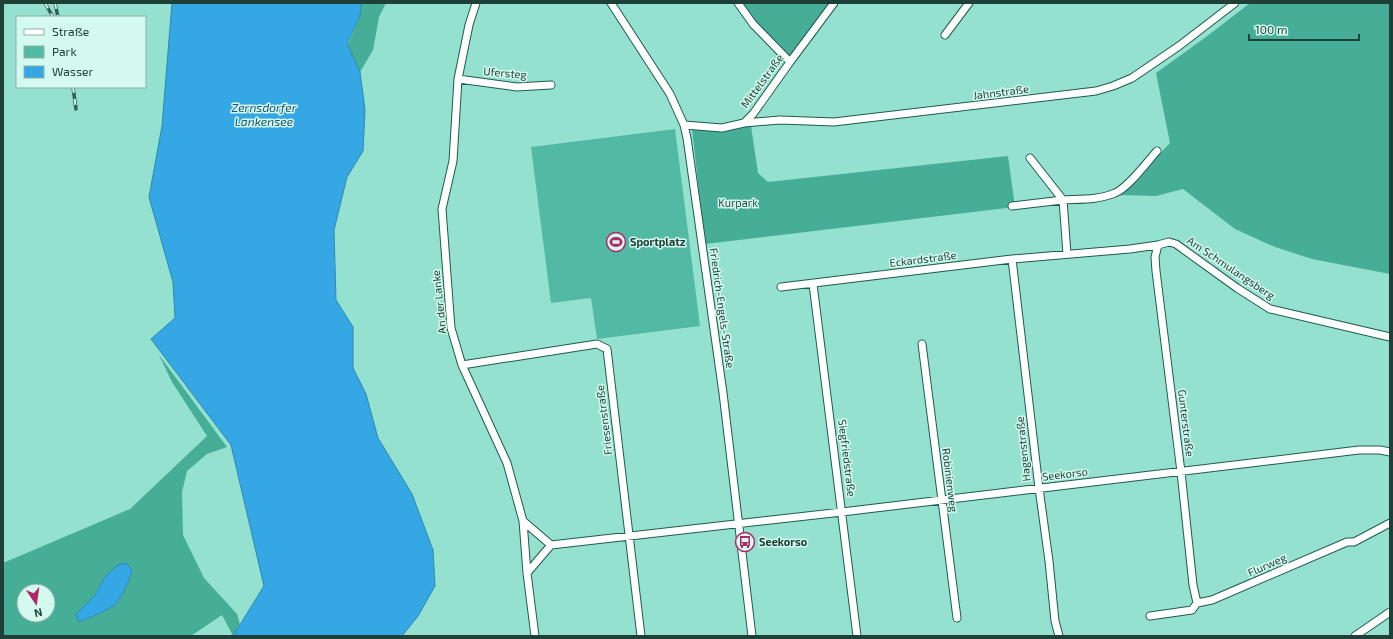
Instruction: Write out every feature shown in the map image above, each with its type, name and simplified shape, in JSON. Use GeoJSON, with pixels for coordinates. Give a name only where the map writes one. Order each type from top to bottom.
{"type":"FeatureCollection","features":[{"type":"Feature","properties":{"kind":"street","name":"An der Lanke"},"geometry":{"type":"LineString","coordinates":[[476,3],[469,25],[458,79],[453,161],[442,209],[451,328],[462,365],[507,463],[522,521],[535,636]]}},
{"type":"Feature","properties":{"kind":"street","name":"Friedrich-Engels-Straße"},"geometry":{"type":"LineString","coordinates":[[611,3],[670,94],[684,125],[687,138],[709,286],[752,636]]}},
{"type":"Feature","properties":{"kind":"street"},"geometry":{"type":"LineString","coordinates":[[738,3],[753,24],[790,62]]}},
{"type":"Feature","properties":{"kind":"street","name":"Mittelstraße"},"geometry":{"type":"LineString","coordinates":[[684,125],[722,128],[744,124],[753,114],[834,3]]}},
{"type":"Feature","properties":{"kind":"street"},"geometry":{"type":"LineString","coordinates":[[945,35],[969,3]]}},
{"type":"Feature","properties":{"kind":"street","name":"Jahnstraße"},"geometry":{"type":"LineString","coordinates":[[744,124],[786,120],[834,122],[1096,91],[1132,78],[1179,46],[1235,3]]}},
{"type":"Feature","properties":{"kind":"street","name":"Ufersteg"},"geometry":{"type":"LineString","coordinates":[[458,79],[517,87],[551,85]]}},
{"type":"Feature","properties":{"kind":"street"},"geometry":{"type":"LineString","coordinates":[[1012,206],[1095,198],[1116,193],[1126,186],[1157,151]]}},
{"type":"Feature","properties":{"kind":"street"},"geometry":{"type":"LineString","coordinates":[[1030,158],[1063,200],[1067,254]]}},
{"type":"Feature","properties":{"kind":"street","name":"Am Schmulangsberg"},"geometry":{"type":"LineString","coordinates":[[1130,249],[1169,242],[1176,244],[1243,292],[1270,309],[1390,337]]}},
{"type":"Feature","properties":{"kind":"street","name":"Gunterstraße"},"geometry":{"type":"LineString","coordinates":[[1158,245],[1155,257],[1156,271],[1181,472],[1192,586],[1197,603]]}},
{"type":"Feature","properties":{"kind":"street","name":"Eckardstraße"},"geometry":{"type":"LineString","coordinates":[[781,287],[1012,259],[1130,249]]}},
{"type":"Feature","properties":{"kind":"street","name":"Hagenstraße"},"geometry":{"type":"LineString","coordinates":[[1012,259],[1039,488],[1059,636]]}},
{"type":"Feature","properties":{"kind":"street","name":"Siegfriedstraße"},"geometry":{"type":"LineString","coordinates":[[813,284],[857,636]]}},
{"type":"Feature","properties":{"kind":"street","name":"Friesenstraße"},"geometry":{"type":"LineString","coordinates":[[462,365],[597,344],[607,349],[641,636]]}},
{"type":"Feature","properties":{"kind":"street","name":"Robinienweg"},"geometry":{"type":"LineString","coordinates":[[922,344],[957,618]]}},
{"type":"Feature","properties":{"kind":"street","name":"Seekorso"},"geometry":{"type":"LineString","coordinates":[[551,545],[842,512],[1359,450],[1380,450],[1390,452]]}},
{"type":"Feature","properties":{"kind":"street"},"geometry":{"type":"LineString","coordinates":[[522,521],[551,545],[527,573]]}},
{"type":"Feature","properties":{"kind":"street","name":"Flurweg"},"geometry":{"type":"LineString","coordinates":[[1150,616],[1192,610],[1197,603],[1212,600],[1347,542],[1354,542],[1390,523]]}},
{"type":"Feature","properties":{"kind":"street"},"geometry":{"type":"LineString","coordinates":[[1355,636],[1390,612]]}},
{"type":"Feature","properties":{"kind":"green space"},"geometry":{"type":"Polygon","coordinates":[[[361,3],[386,3],[379,17],[373,50],[360,72],[347,47],[360,15],[361,3]]]}},
{"type":"Feature","properties":{"kind":"green space"},"geometry":{"type":"Polygon","coordinates":[[[742,3],[829,3],[789,57],[755,22],[742,3]]]}},
{"type":"Feature","properties":{"kind":"green space"},"geometry":{"type":"Polygon","coordinates":[[[1250,3],[1390,3],[1390,274],[1312,259],[1275,247],[1235,229],[1183,189],[1156,196],[1120,195],[1170,143],[1156,73],[1250,3]]]}},
{"type":"Feature","properties":{"kind":"green space","name":"Kurpark"},"geometry":{"type":"Polygon","coordinates":[[[751,126],[758,173],[768,182],[1008,156],[1015,207],[705,244],[692,129],[751,126]]]}},
{"type":"Feature","properties":{"kind":"green space","name":"Sportplatz"},"geometry":{"type":"Polygon","coordinates":[[[675,129],[700,326],[597,339],[591,298],[551,303],[531,147],[675,129]]]}},
{"type":"Feature","properties":{"kind":"green space"},"geometry":{"type":"Polygon","coordinates":[[[159,355],[227,447],[207,454],[187,471],[182,492],[183,535],[204,578],[237,614],[240,624],[233,636],[231,636],[232,634],[222,615],[191,636],[3,636],[3,563],[130,509],[207,436],[172,382],[159,355]],[[127,563],[104,578],[96,594],[77,614],[79,622],[97,615],[113,606],[119,599],[132,570],[127,563]]]}},
{"type":"Feature","properties":{"kind":"water","name":"Zernsdorfer Lankensee"},"geometry":{"type":"Polygon","coordinates":[[[172,3],[361,3],[360,15],[347,44],[360,72],[365,110],[363,151],[347,177],[334,230],[336,300],[353,327],[353,368],[366,394],[378,438],[412,494],[433,550],[435,586],[418,616],[402,636],[233,636],[264,586],[231,445],[151,339],[175,318],[173,282],[149,197],[162,126],[172,3]]]}},
{"type":"Feature","properties":{"kind":"water"},"geometry":{"type":"Polygon","coordinates":[[[127,563],[132,570],[131,574],[125,589],[116,603],[105,611],[79,622],[76,614],[96,594],[104,578],[118,565],[127,563]]]}},
{"type":"Feature","properties":{"kind":"railway"},"geometry":{"type":"LineString","coordinates":[[45,3],[52,16]]}},
{"type":"Feature","properties":{"kind":"railway"},"geometry":{"type":"LineString","coordinates":[[55,3],[58,16]]}},
{"type":"Feature","properties":{"kind":"railway"},"geometry":{"type":"LineString","coordinates":[[73,88],[76,109]]}},
{"type":"Feature","properties":{"kind":"place","name":"Sportplatz"},"geometry":{"type":"Point","coordinates":[616,242]}},
{"type":"Feature","properties":{"kind":"place","name":"Seekorso"},"geometry":{"type":"Point","coordinates":[745,542]}}]}
